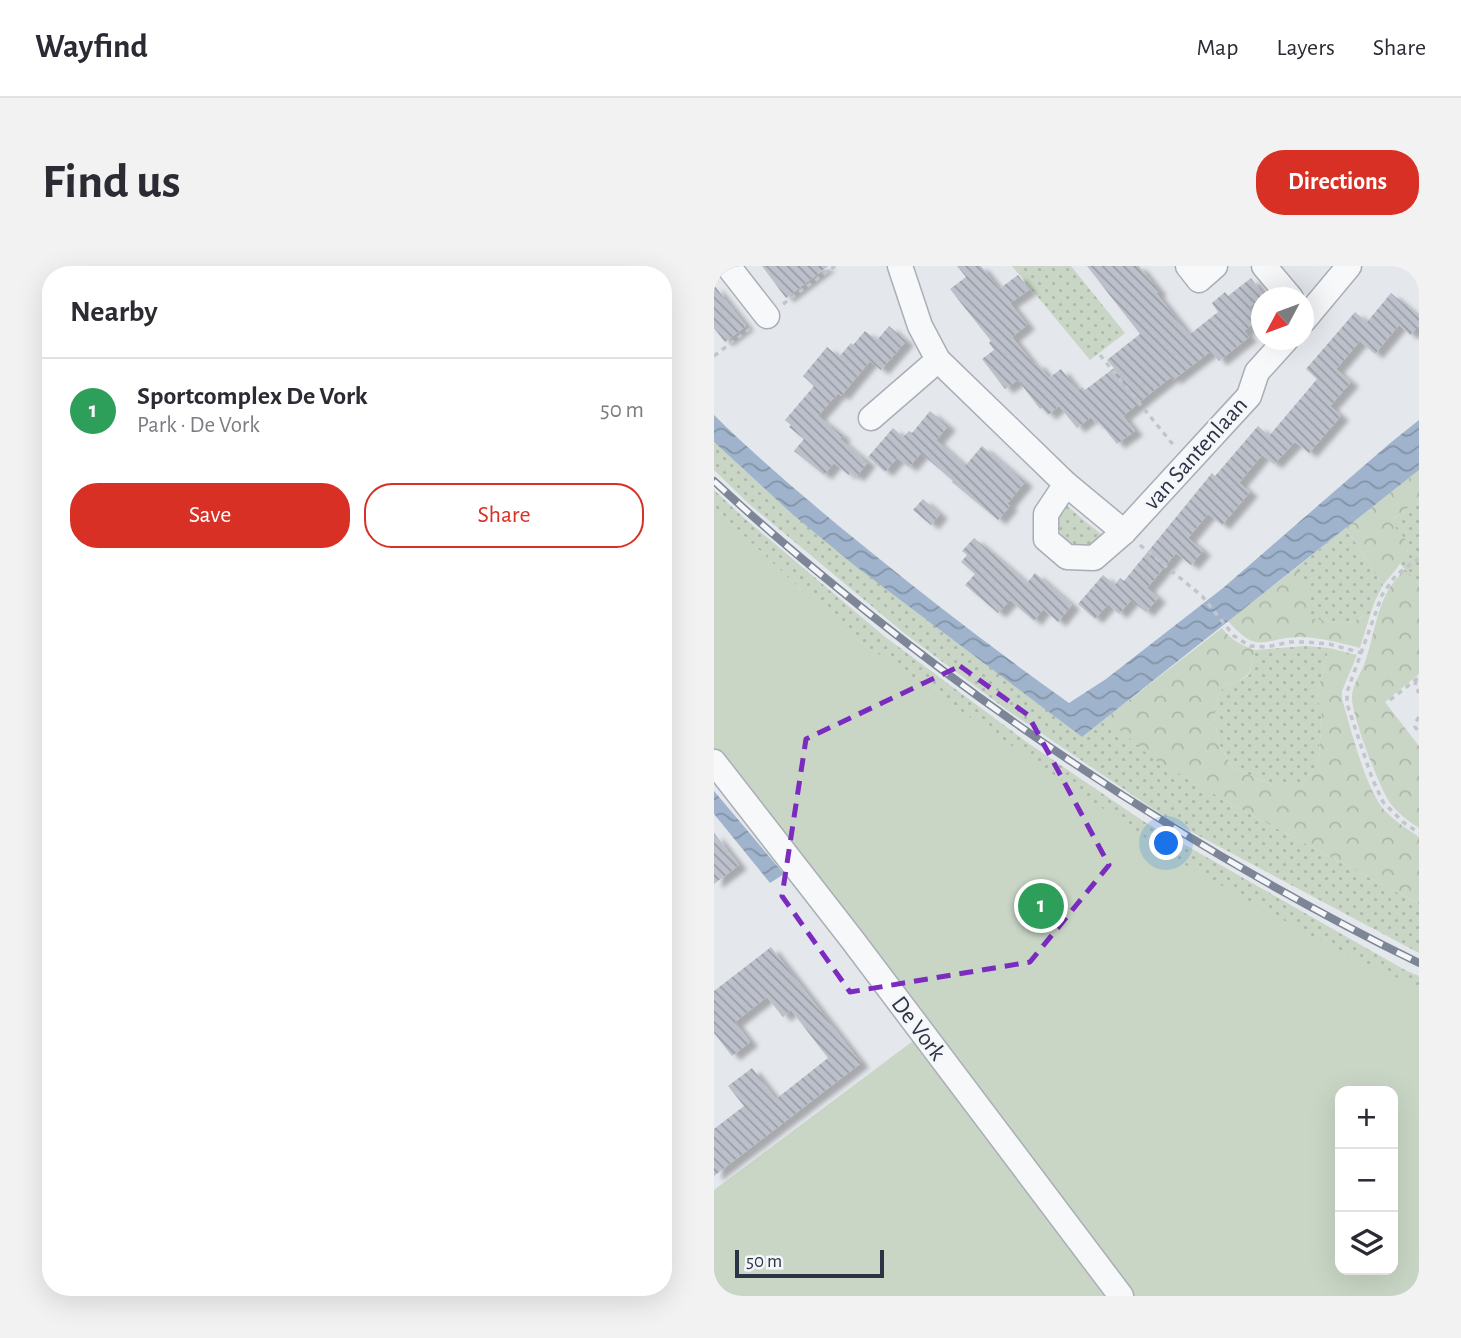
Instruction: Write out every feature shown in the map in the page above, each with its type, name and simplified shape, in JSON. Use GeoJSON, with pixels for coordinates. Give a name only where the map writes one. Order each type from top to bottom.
{"type":"FeatureCollection","features":[{"type":"Feature","properties":{"kind":"street"},"geometry":{"type":"LineString","coordinates":[[729,266],[767,316]]}},
{"type":"Feature","properties":{"kind":"street","name":"van Santenlaan"},"geometry":{"type":"LineString","coordinates":[[900,266],[920,326],[938,360],[1069,486],[1124,532]]}},
{"type":"Feature","properties":{"kind":"street"},"geometry":{"type":"LineString","coordinates":[[1188,266],[1199,280],[1215,266]]}},
{"type":"Feature","properties":{"kind":"street"},"geometry":{"type":"LineString","coordinates":[[1264,266],[1281,287]]}},
{"type":"Feature","properties":{"kind":"street"},"geometry":{"type":"LineString","coordinates":[[1314,299],[1349,266]]}},
{"type":"Feature","properties":{"kind":"street","name":"van Santenlaan"},"geometry":{"type":"LineString","coordinates":[[1069,486],[1046,514],[1046,539],[1067,557],[1094,558],[1124,532],[1249,396],[1257,372],[1277,350]]}},
{"type":"Feature","properties":{"kind":"street"},"geometry":{"type":"LineString","coordinates":[[871,418],[938,360]]}},
{"type":"Feature","properties":{"kind":"street","name":"De Vork"},"geometry":{"type":"LineString","coordinates":[[714,762],[851,938],[1121,1296]]}},
{"type":"Feature","properties":{"kind":"path"},"geometry":{"type":"LineString","coordinates":[[1100,355],[1187,463]]}},
{"type":"Feature","properties":{"kind":"path"},"geometry":{"type":"LineString","coordinates":[[1124,532],[1202,596],[1234,636],[1250,646],[1266,647],[1306,642],[1363,653]]}},
{"type":"Feature","properties":{"kind":"path"},"geometry":{"type":"LineString","coordinates":[[1419,558],[1396,575],[1382,595],[1347,692],[1350,713],[1372,778],[1384,802],[1403,822],[1419,833]]}},
{"type":"Feature","properties":{"kind":"path"},"geometry":{"type":"LineString","coordinates":[[1418,678],[1415,687],[1419,694]]}},
{"type":"Feature","properties":{"kind":"path"},"geometry":{"type":"LineString","coordinates":[[1390,700],[1418,678]]}},
{"type":"Feature","properties":{"kind":"path"},"geometry":{"type":"LineString","coordinates":[[1419,717],[1415,723],[1419,732]]}},
{"type":"Feature","properties":{"kind":"highlighted area"},"geometry":{"type":"Polygon","coordinates":[[[960,666],[1028,715],[1109,865],[1030,962],[850,992],[782,896],[806,739],[960,666]]]}},
{"type":"Feature","properties":{"kind":"green space"},"geometry":{"type":"Polygon","coordinates":[[[1012,266],[1071,266],[1125,333],[1090,360],[1012,266]]]}},
{"type":"Feature","properties":{"kind":"green space"},"geometry":{"type":"Polygon","coordinates":[[[714,442],[791,513],[1082,737],[1106,718],[1153,758],[1233,805],[1419,904],[1419,953],[1171,821],[1007,710],[904,633],[749,504],[714,470],[714,442]]]}},
{"type":"Feature","properties":{"kind":"green space"},"geometry":{"type":"Polygon","coordinates":[[[1419,470],[1419,499],[1390,522],[1405,540],[1407,550],[1383,585],[1346,528],[1419,470]]]}},
{"type":"Feature","properties":{"kind":"green space"},"geometry":{"type":"Polygon","coordinates":[[[714,490],[884,636],[1028,743],[1143,821],[1419,976],[1419,1016],[1319,963],[842,629],[714,507],[714,490]]]}},
{"type":"Feature","properties":{"kind":"green space"},"geometry":{"type":"Polygon","coordinates":[[[1419,499],[1419,585],[1400,564],[1408,550],[1390,522],[1419,499]]]}},
{"type":"Feature","properties":{"kind":"green space"},"geometry":{"type":"Polygon","coordinates":[[[1064,503],[1105,537],[1083,549],[1068,543],[1056,522],[1064,503]]]}},
{"type":"Feature","properties":{"kind":"green space"},"geometry":{"type":"Polygon","coordinates":[[[714,507],[842,629],[1166,852],[1328,945],[1419,988],[1419,1296],[714,1296],[714,1190],[921,1035],[714,763],[714,507]]]}},
{"type":"Feature","properties":{"kind":"green space"},"geometry":{"type":"Polygon","coordinates":[[[1346,528],[1383,585],[1370,615],[1346,625],[1310,618],[1309,604],[1296,568],[1346,528]]]}},
{"type":"Feature","properties":{"kind":"green space"},"geometry":{"type":"Polygon","coordinates":[[[1296,568],[1309,588],[1311,618],[1346,625],[1370,615],[1360,648],[1307,637],[1254,642],[1238,632],[1228,621],[1296,568]]]}},
{"type":"Feature","properties":{"kind":"green space"},"geometry":{"type":"Polygon","coordinates":[[[1405,569],[1419,585],[1419,674],[1385,702],[1419,746],[1419,828],[1396,810],[1385,795],[1361,734],[1352,697],[1382,604],[1391,586],[1405,569]]]}},
{"type":"Feature","properties":{"kind":"green space"},"geometry":{"type":"Polygon","coordinates":[[[1222,628],[1237,642],[1255,650],[1249,674],[1224,686],[1218,696],[1214,717],[1219,744],[1233,768],[1275,786],[1301,786],[1318,764],[1322,716],[1317,694],[1329,648],[1357,655],[1342,691],[1342,699],[1359,758],[1378,802],[1393,818],[1419,837],[1419,904],[1233,805],[1152,758],[1106,718],[1222,628]]]}},
{"type":"Feature","properties":{"kind":"green space"},"geometry":{"type":"Polygon","coordinates":[[[1306,646],[1329,648],[1317,694],[1322,715],[1318,764],[1301,786],[1275,786],[1233,768],[1219,744],[1214,717],[1218,696],[1224,686],[1249,675],[1255,650],[1306,646]]]}},
{"type":"Feature","properties":{"kind":"water"},"geometry":{"type":"Polygon","coordinates":[[[714,415],[788,483],[891,568],[1069,703],[1106,679],[1223,588],[1419,420],[1419,470],[1082,737],[854,565],[791,513],[714,442],[714,415]]]}},
{"type":"Feature","properties":{"kind":"water"},"geometry":{"type":"Polygon","coordinates":[[[714,791],[784,874],[770,883],[714,814],[714,791]]]}},
{"type":"Feature","properties":{"kind":"building"},"geometry":{"type":"Polygon","coordinates":[[[762,266],[828,266],[786,298],[762,266]]]}},
{"type":"Feature","properties":{"kind":"building"},"geometry":{"type":"Polygon","coordinates":[[[957,266],[981,266],[999,289],[1018,275],[1029,290],[1010,303],[1027,325],[1012,337],[1034,365],[1037,363],[1049,378],[1061,369],[1078,391],[1082,387],[1085,390],[1114,368],[1107,360],[1140,334],[1087,266],[1139,266],[1189,335],[1218,312],[1212,303],[1225,292],[1228,296],[1251,278],[1258,287],[1251,287],[1251,325],[1244,331],[1249,337],[1219,361],[1211,351],[1147,396],[1123,416],[1135,431],[1117,444],[1099,422],[1096,424],[1091,417],[1077,428],[1059,406],[1048,415],[1040,409],[1018,380],[1005,389],[982,359],[994,350],[989,343],[991,341],[950,289],[966,277],[957,266]]]}},
{"type":"Feature","properties":{"kind":"building"},"geometry":{"type":"Polygon","coordinates":[[[714,285],[746,326],[725,342],[714,328],[714,285]]]}},
{"type":"Feature","properties":{"kind":"building"},"geometry":{"type":"Polygon","coordinates":[[[1391,293],[1419,317],[1419,326],[1410,335],[1399,325],[1375,354],[1360,341],[1336,369],[1351,382],[1330,406],[1341,416],[1309,453],[1295,442],[1274,464],[1262,455],[1239,483],[1250,492],[1222,525],[1208,514],[1188,538],[1203,551],[1191,565],[1176,553],[1147,588],[1158,598],[1146,612],[1131,600],[1119,614],[1108,604],[1095,619],[1078,604],[1103,575],[1115,585],[1120,578],[1124,581],[1212,473],[1215,476],[1258,426],[1269,436],[1317,379],[1306,369],[1355,312],[1367,322],[1391,293]]]}},
{"type":"Feature","properties":{"kind":"building"},"geometry":{"type":"Polygon","coordinates":[[[889,326],[906,341],[881,370],[870,361],[841,396],[838,393],[818,416],[843,436],[840,439],[868,462],[856,477],[834,463],[824,475],[794,451],[804,439],[789,427],[791,425],[785,420],[814,386],[803,376],[827,347],[839,357],[865,331],[877,340],[889,326]]]}},
{"type":"Feature","properties":{"kind":"building"},"geometry":{"type":"Polygon","coordinates":[[[930,411],[948,426],[936,440],[965,466],[982,446],[1025,482],[998,520],[921,453],[909,467],[897,458],[885,472],[868,457],[893,428],[903,437],[909,431],[912,433],[930,411]]]}},
{"type":"Feature","properties":{"kind":"building"},"geometry":{"type":"Polygon","coordinates":[[[923,499],[940,514],[931,525],[913,510],[923,499]]]}},
{"type":"Feature","properties":{"kind":"building"},"geometry":{"type":"Polygon","coordinates":[[[974,538],[1027,583],[1035,573],[1072,605],[1058,622],[1043,609],[1034,621],[1010,600],[998,613],[965,585],[975,574],[961,562],[967,555],[962,551],[974,538]]]}},
{"type":"Feature","properties":{"kind":"building"},"geometry":{"type":"Polygon","coordinates":[[[714,833],[739,865],[714,884],[714,833]]]}},
{"type":"Feature","properties":{"kind":"building"},"geometry":{"type":"Polygon","coordinates":[[[771,947],[861,1063],[714,1176],[714,1129],[744,1106],[728,1086],[752,1068],[776,1099],[828,1058],[791,1010],[783,1017],[767,997],[735,1022],[750,1042],[732,1056],[714,1033],[714,991],[771,947]]]}},
{"type":"Feature","properties":{"kind":"railway"},"geometry":{"type":"LineString","coordinates":[[714,481],[871,615],[935,665],[1068,759],[1136,804],[1275,887],[1419,963]]}},
{"type":"Feature","properties":{"kind":"place","name":"Sportcomplex De Vork"},"geometry":{"type":"Point","coordinates":[1041,906]}}]}
